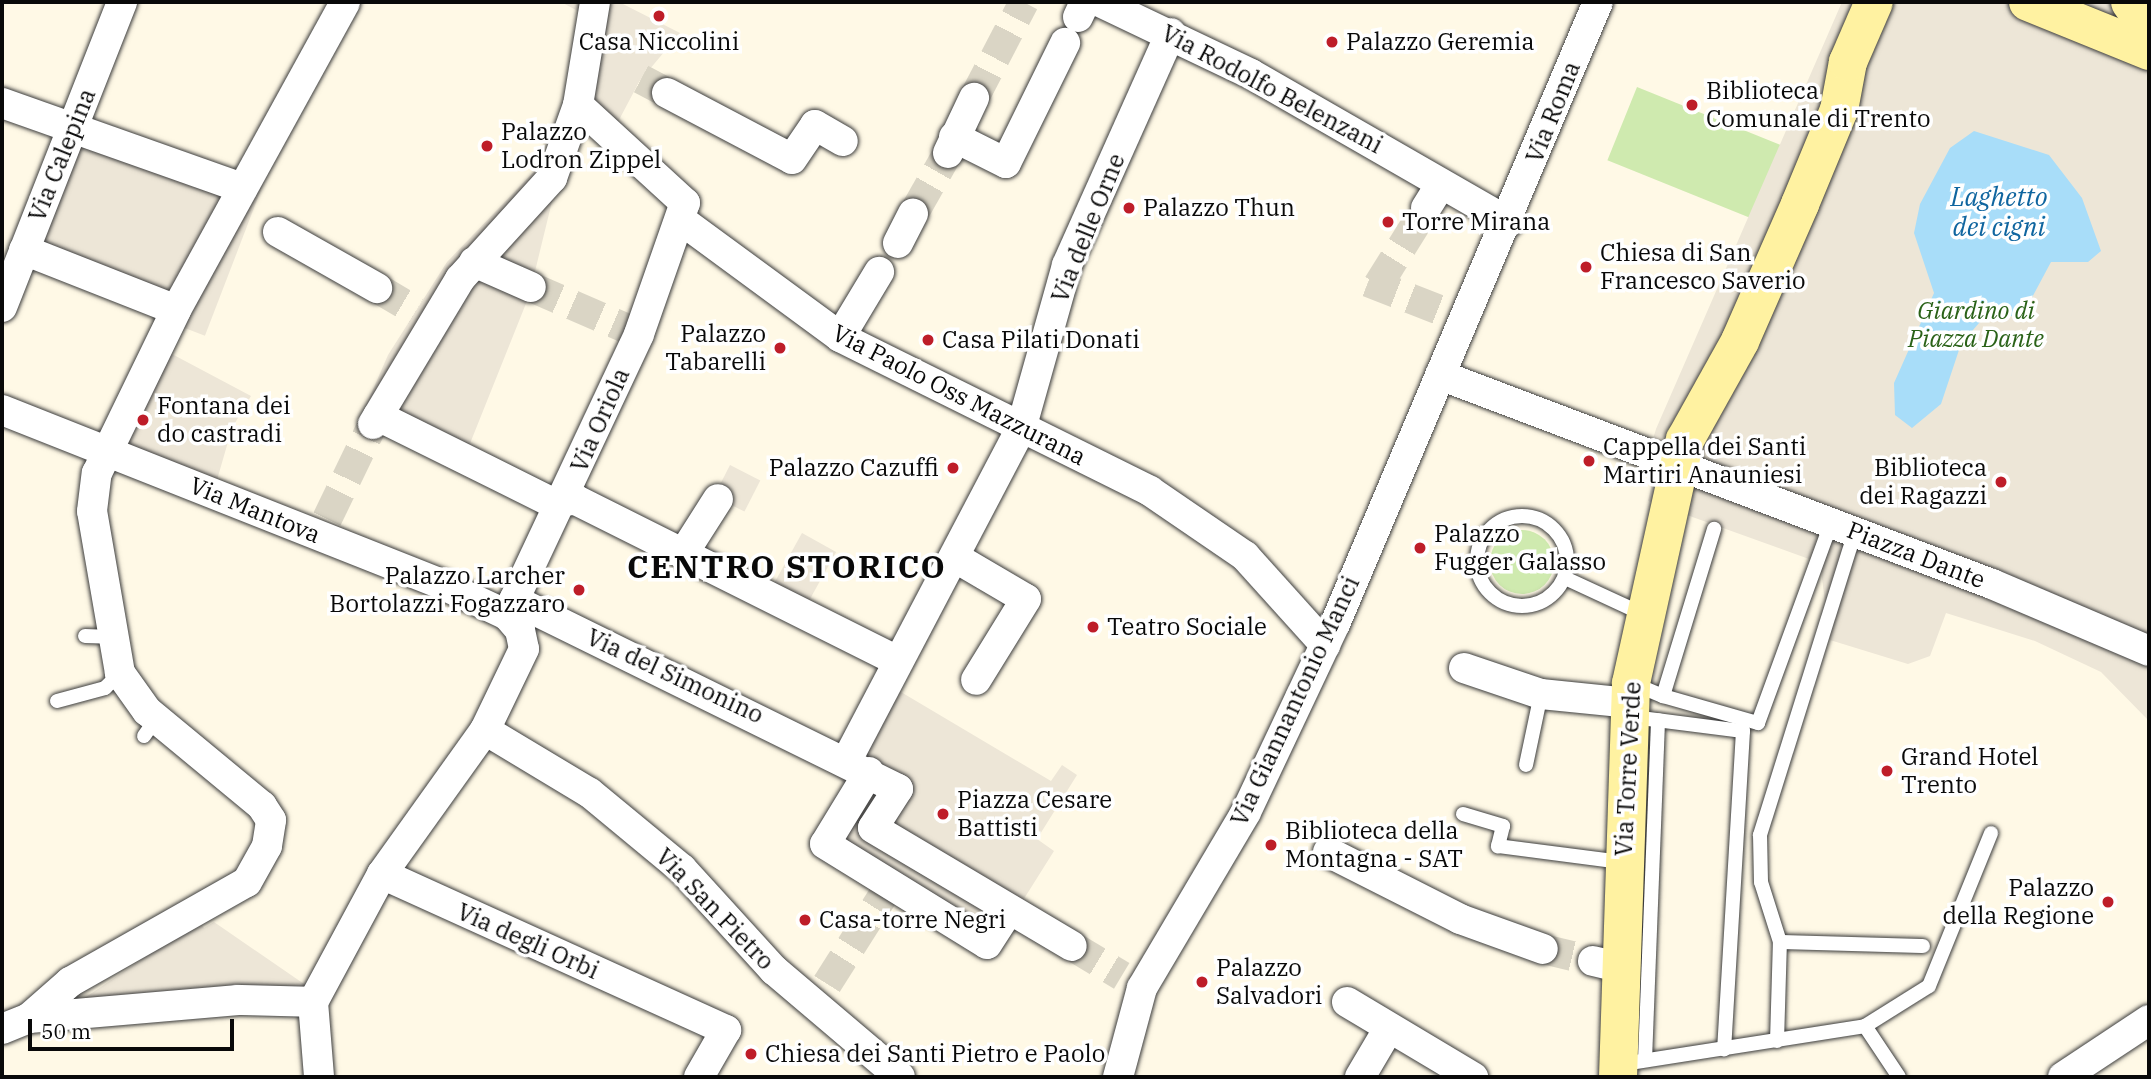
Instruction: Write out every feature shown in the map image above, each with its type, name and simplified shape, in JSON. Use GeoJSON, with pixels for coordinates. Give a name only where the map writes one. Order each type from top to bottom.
{"type":"FeatureCollection","features":[{"type":"Feature","properties":{"kind":"main road","name":"Via Torre Verde"},"geometry":{"type":"LineString","coordinates":[[1627,1067],[1606,964],[1642,704],[1643,614],[1679,465],[1703,399],[1740,341],[1834,122],[1848,62],[1874,2]]}},
{"type":"Feature","properties":{"kind":"main road"},"geometry":{"type":"LineString","coordinates":[[2028,2],[2141,40]]}},
{"type":"Feature","properties":{"kind":"main road"},"geometry":{"type":"LineString","coordinates":[[2076,2],[2141,40]]}},
{"type":"Feature","properties":{"kind":"main road"},"geometry":{"type":"LineString","coordinates":[[2130,2],[2141,40]]}},
{"type":"Feature","properties":{"kind":"street","name":"Via Calepina"},"geometry":{"type":"LineString","coordinates":[[2,307],[73,130],[97,46],[122,2]]}},
{"type":"Feature","properties":{"kind":"street"},"geometry":{"type":"LineString","coordinates":[[29,1018],[70,982],[247,882],[267,846],[271,820],[150,727],[97,637],[92,511],[97,473],[112,450],[176,310],[242,188],[306,86],[345,2]]}},
{"type":"Feature","properties":{"kind":"street"},"geometry":{"type":"LineString","coordinates":[[596,2],[578,105],[552,178],[425,316],[375,420],[551,502],[576,500],[683,554],[892,671],[850,762],[825,844],[987,944],[1009,910]]}},
{"type":"Feature","properties":{"kind":"street","name":"Via Roma"},"geometry":{"type":"LineString","coordinates":[[1508,222],[1598,2]]}},
{"type":"Feature","properties":{"kind":"street","name":"Via Rodolfo Belenzani"},"geometry":{"type":"LineString","coordinates":[[1088,7],[1171,33],[1434,196],[1508,222]]}},
{"type":"Feature","properties":{"kind":"street","name":"Via delle Orne"},"geometry":{"type":"LineString","coordinates":[[892,671],[957,558],[1021,429],[1067,265],[1171,33]]}},
{"type":"Feature","properties":{"kind":"street"},"geometry":{"type":"LineString","coordinates":[[974,98],[951,145],[1006,163],[1065,43]]}},
{"type":"Feature","properties":{"kind":"street"},"geometry":{"type":"LineString","coordinates":[[667,93],[792,159],[815,125],[843,141]]}},
{"type":"Feature","properties":{"kind":"street"},"geometry":{"type":"LineString","coordinates":[[2,103],[242,188]]}},
{"type":"Feature","properties":{"kind":"street"},"geometry":{"type":"LineString","coordinates":[[578,105],[612,132],[685,203],[681,220]]}},
{"type":"Feature","properties":{"kind":"street"},"geometry":{"type":"LineString","coordinates":[[898,243],[913,214]]}},
{"type":"Feature","properties":{"kind":"street","name":"Via Paolo Oss Mazzurana"},"geometry":{"type":"LineString","coordinates":[[681,220],[840,337],[1150,491],[1245,556],[1325,645]]}},
{"type":"Feature","properties":{"kind":"street","name":"Via Oriola"},"geometry":{"type":"LineString","coordinates":[[510,607],[563,501],[681,220]]}},
{"type":"Feature","properties":{"kind":"street","name":"Via Giannantonio Manci"},"geometry":{"type":"LineString","coordinates":[[1118,1077],[1132,982],[1246,812],[1325,645],[1455,316],[1508,222]]}},
{"type":"Feature","properties":{"kind":"street"},"geometry":{"type":"LineString","coordinates":[[278,232],[377,288]]}},
{"type":"Feature","properties":{"kind":"street"},"geometry":{"type":"LineString","coordinates":[[24,250],[176,310]]}},
{"type":"Feature","properties":{"kind":"street"},"geometry":{"type":"LineString","coordinates":[[474,262],[531,287]]}},
{"type":"Feature","properties":{"kind":"street"},"geometry":{"type":"LineString","coordinates":[[840,337],[879,272]]}},
{"type":"Feature","properties":{"kind":"street","name":"Piazza Dante"},"geometry":{"type":"LineString","coordinates":[[1427,389],[1679,465],[1843,527],[2149,652]]}},
{"type":"Feature","properties":{"kind":"street","name":"Via Mantova"},"geometry":{"type":"LineString","coordinates":[[2,410],[112,450],[510,607]]}},
{"type":"Feature","properties":{"kind":"street"},"geometry":{"type":"LineString","coordinates":[[683,554],[718,499]]}},
{"type":"Feature","properties":{"kind":"street"},"geometry":{"type":"LineString","coordinates":[[957,558],[1026,599],[976,680]]}},
{"type":"Feature","properties":{"kind":"street"},"geometry":{"type":"LineString","coordinates":[[319,1077],[313,1002],[382,874],[485,730],[524,649],[520,630],[510,607]]}},
{"type":"Feature","properties":{"kind":"street","name":"Via del Simonino"},"geometry":{"type":"LineString","coordinates":[[510,607],[850,762]]}},
{"type":"Feature","properties":{"kind":"street"},"geometry":{"type":"LineString","coordinates":[[1464,668],[1541,694],[1642,704]]}},
{"type":"Feature","properties":{"kind":"street","name":"Via San Pietro"},"geometry":{"type":"LineString","coordinates":[[485,730],[590,793],[682,869],[819,994],[900,1077]]}},
{"type":"Feature","properties":{"kind":"street"},"geometry":{"type":"LineString","coordinates":[[850,762],[898,789],[873,828],[1072,946]]}},
{"type":"Feature","properties":{"kind":"street"},"geometry":{"type":"LineString","coordinates":[[895,877],[911,850]]}},
{"type":"Feature","properties":{"kind":"street"},"geometry":{"type":"LineString","coordinates":[[1342,861],[1460,919],[1543,949]]}},
{"type":"Feature","properties":{"kind":"street","name":"Via degli Orbi"},"geometry":{"type":"LineString","coordinates":[[382,874],[726,1030],[699,1077]]}},
{"type":"Feature","properties":{"kind":"street"},"geometry":{"type":"LineString","coordinates":[[2,1029],[29,1018],[238,1000],[313,1002]]}},
{"type":"Feature","properties":{"kind":"street"},"geometry":{"type":"LineString","coordinates":[[1347,1002],[1473,1077]]}},
{"type":"Feature","properties":{"kind":"street"},"geometry":{"type":"LineString","coordinates":[[2063,1077],[2149,1020]]}},
{"type":"Feature","properties":{"kind":"street"},"geometry":{"type":"LineString","coordinates":[[1360,1077],[1389,1028]]}},
{"type":"Feature","properties":{"kind":"lane"},"geometry":{"type":"LineString","coordinates":[[1537,518],[1566,549],[1565,578],[1545,601],[1515,606],[1488,592],[1476,564],[1478,549],[1495,524],[1537,518]]}},
{"type":"Feature","properties":{"kind":"lane"},"geometry":{"type":"LineString","coordinates":[[1642,704],[1758,723],[1843,527]]}},
{"type":"Feature","properties":{"kind":"lane"},"geometry":{"type":"LineString","coordinates":[[1777,1041],[1780,942],[1761,883],[1760,835],[1843,527]]}},
{"type":"Feature","properties":{"kind":"lane"},"geometry":{"type":"LineString","coordinates":[[1714,529],[1642,704],[1627,1067],[1865,1026],[1929,986],[1991,833]]}},
{"type":"Feature","properties":{"kind":"lane"},"geometry":{"type":"LineString","coordinates":[[1565,578],[1643,614]]}},
{"type":"Feature","properties":{"kind":"lane"},"geometry":{"type":"LineString","coordinates":[[57,701],[106,688],[120,673]]}},
{"type":"Feature","properties":{"kind":"lane"},"geometry":{"type":"LineString","coordinates":[[1526,765],[1541,694]]}},
{"type":"Feature","properties":{"kind":"lane"},"geometry":{"type":"LineString","coordinates":[[1642,704],[1743,731],[1724,1049]]}},
{"type":"Feature","properties":{"kind":"lane"},"geometry":{"type":"LineString","coordinates":[[1463,814],[1503,826],[1498,846],[1622,862]]}},
{"type":"Feature","properties":{"kind":"lane"},"geometry":{"type":"LineString","coordinates":[[1780,942],[1923,946]]}},
{"type":"Feature","properties":{"kind":"lane"},"geometry":{"type":"LineString","coordinates":[[1865,1026],[1899,1077]]}},
{"type":"Feature","properties":{"kind":"green space"},"geometry":{"type":"Polygon","coordinates":[[[1637,87],[1781,145],[1751,218],[1607,160],[1637,87]]]}},
{"type":"Feature","properties":{"kind":"green space"},"geometry":{"type":"Polygon","coordinates":[[[1522,530],[1540,536],[1548,544],[1554,562],[1548,580],[1540,588],[1522,594],[1504,588],[1496,580],[1490,562],[1496,544],[1504,536],[1522,530]]]}},
{"type":"Feature","properties":{"kind":"shaded area"},"geometry":{"type":"Polygon","coordinates":[[[561,2],[619,2],[680,33],[639,82],[609,139],[580,119],[557,181],[529,296],[463,461],[363,420],[364,410],[388,355],[447,262],[546,159],[589,17],[561,2]]]}},
{"type":"Feature","properties":{"kind":"shaded area","name":"Giardino di Piazza Dante"},"geometry":{"type":"Polygon","coordinates":[[[1842,2],[2149,2],[2149,721],[2101,672],[2035,641],[1946,613],[1930,656],[1908,664],[1830,640],[1820,563],[1648,501],[1653,479],[1642,475],[1656,429],[1842,2]]]}},
{"type":"Feature","properties":{"kind":"shaded area"},"geometry":{"type":"Polygon","coordinates":[[[66,109],[263,185],[205,336],[8,260],[66,109]]]}},
{"type":"Feature","properties":{"kind":"shaded area"},"geometry":{"type":"Polygon","coordinates":[[[170,353],[251,396],[232,428],[217,480],[128,445],[170,353]]]}},
{"type":"Feature","properties":{"kind":"shaded area"},"geometry":{"type":"Polygon","coordinates":[[[730,465],[760,480],[744,512],[714,496],[730,465]]]}},
{"type":"Feature","properties":{"kind":"shaded area"},"geometry":{"type":"Polygon","coordinates":[[[802,533],[836,552],[807,605],[772,586],[802,533]]]}},
{"type":"Feature","properties":{"kind":"shaded area","name":"Piazza Cesare Battisti"},"geometry":{"type":"Polygon","coordinates":[[[874,676],[1051,781],[1062,765],[1077,775],[1037,839],[1054,851],[990,953],[814,848],[851,787],[827,771],[874,676]]]}},
{"type":"Feature","properties":{"kind":"shaded area"},"geometry":{"type":"Polygon","coordinates":[[[199,921],[204,928],[214,922],[307,986],[301,996],[80,1001],[199,921]]]}},
{"type":"Feature","properties":{"kind":"water","name":"Laghetto dei cigni"},"geometry":{"type":"Polygon","coordinates":[[[1974,131],[2049,155],[2082,198],[2101,251],[2088,262],[2051,262],[2022,316],[1985,316],[1961,344],[1941,404],[1912,428],[1895,415],[1894,383],[1934,293],[1914,233],[1920,204],[1950,148],[1974,131]]]}},
{"type":"Feature","properties":{"kind":"tunnel"},"geometry":{"type":"LineString","coordinates":[[974,98],[1024,2]]}},
{"type":"Feature","properties":{"kind":"tunnel"},"geometry":{"type":"LineString","coordinates":[[641,79],[667,93]]}},
{"type":"Feature","properties":{"kind":"tunnel"},"geometry":{"type":"LineString","coordinates":[[915,211],[948,153]]}},
{"type":"Feature","properties":{"kind":"tunnel"},"geometry":{"type":"LineString","coordinates":[[1378,285],[1426,208]]}},
{"type":"Feature","properties":{"kind":"tunnel"},"geometry":{"type":"LineString","coordinates":[[1368,282],[1445,312]]}},
{"type":"Feature","properties":{"kind":"tunnel"},"geometry":{"type":"LineString","coordinates":[[531,287],[630,330]]}},
{"type":"Feature","properties":{"kind":"tunnel"},"geometry":{"type":"LineString","coordinates":[[377,288],[416,311]]}},
{"type":"Feature","properties":{"kind":"tunnel"},"geometry":{"type":"LineString","coordinates":[[327,519],[373,424]]}},
{"type":"Feature","properties":{"kind":"tunnel"},"geometry":{"type":"LineString","coordinates":[[827,984],[895,877]]}},
{"type":"Feature","properties":{"kind":"tunnel"},"geometry":{"type":"LineString","coordinates":[[1072,946],[1122,976]]}},
{"type":"Feature","properties":{"kind":"tunnel"},"geometry":{"type":"LineString","coordinates":[[1543,949],[1593,961]]}},
{"type":"Feature","properties":{"kind":"place","name":"Casa Niccolini"},"geometry":{"type":"Point","coordinates":[659,16]}},
{"type":"Feature","properties":{"kind":"place","name":"Palazzo Geremia"},"geometry":{"type":"Point","coordinates":[1332,42]}},
{"type":"Feature","properties":{"kind":"place","name":"Biblioteca Comunale di Trento"},"geometry":{"type":"Point","coordinates":[1692,105]}},
{"type":"Feature","properties":{"kind":"place","name":"Palazzo Lodron Zippel"},"geometry":{"type":"Point","coordinates":[487,146]}},
{"type":"Feature","properties":{"kind":"place","name":"Palazzo Thun"},"geometry":{"type":"Point","coordinates":[1129,208]}},
{"type":"Feature","properties":{"kind":"place","name":"Torre Mirana"},"geometry":{"type":"Point","coordinates":[1388,222]}},
{"type":"Feature","properties":{"kind":"place","name":"Chiesa di San Francesco Saverio"},"geometry":{"type":"Point","coordinates":[1586,267]}},
{"type":"Feature","properties":{"kind":"place","name":"Casa Pilati Donati"},"geometry":{"type":"Point","coordinates":[928,340]}},
{"type":"Feature","properties":{"kind":"place","name":"Palazzo Tabarelli"},"geometry":{"type":"Point","coordinates":[780,348]}},
{"type":"Feature","properties":{"kind":"place","name":"Fontana dei do castradi"},"geometry":{"type":"Point","coordinates":[143,420]}},
{"type":"Feature","properties":{"kind":"place","name":"Cappella dei Santi Martiri Anauniesi"},"geometry":{"type":"Point","coordinates":[1589,461]}},
{"type":"Feature","properties":{"kind":"place","name":"Palazzo Cazuffi"},"geometry":{"type":"Point","coordinates":[953,468]}},
{"type":"Feature","properties":{"kind":"place","name":"Biblioteca dei Ragazzi"},"geometry":{"type":"Point","coordinates":[2001,482]}},
{"type":"Feature","properties":{"kind":"place","name":"Palazzo Fugger Galasso"},"geometry":{"type":"Point","coordinates":[1420,548]}},
{"type":"Feature","properties":{"kind":"place","name":"Palazzo Larcher Bortolazzi Fogazzaro"},"geometry":{"type":"Point","coordinates":[579,590]}},
{"type":"Feature","properties":{"kind":"place","name":"Teatro Sociale"},"geometry":{"type":"Point","coordinates":[1093,627]}},
{"type":"Feature","properties":{"kind":"place","name":"Grand Hotel Trento"},"geometry":{"type":"Point","coordinates":[1887,771]}},
{"type":"Feature","properties":{"kind":"place","name":"Piazza Cesare Battisti"},"geometry":{"type":"Point","coordinates":[943,814]}},
{"type":"Feature","properties":{"kind":"place","name":"Biblioteca della Montagna - SAT"},"geometry":{"type":"Point","coordinates":[1271,845]}},
{"type":"Feature","properties":{"kind":"place","name":"Palazzo della Regione"},"geometry":{"type":"Point","coordinates":[2108,902]}},
{"type":"Feature","properties":{"kind":"place","name":"Casa-torre Negri"},"geometry":{"type":"Point","coordinates":[805,920]}},
{"type":"Feature","properties":{"kind":"place","name":"Palazzo Salvadori"},"geometry":{"type":"Point","coordinates":[1202,982]}},
{"type":"Feature","properties":{"kind":"place","name":"Chiesa dei Santi Pietro e Paolo"},"geometry":{"type":"Point","coordinates":[751,1054]}},
{"type":"Feature","properties":{"kind":"district","name":"CENTRO STORICO"},"geometry":{"type":"Point","coordinates":[787,566]}}]}
